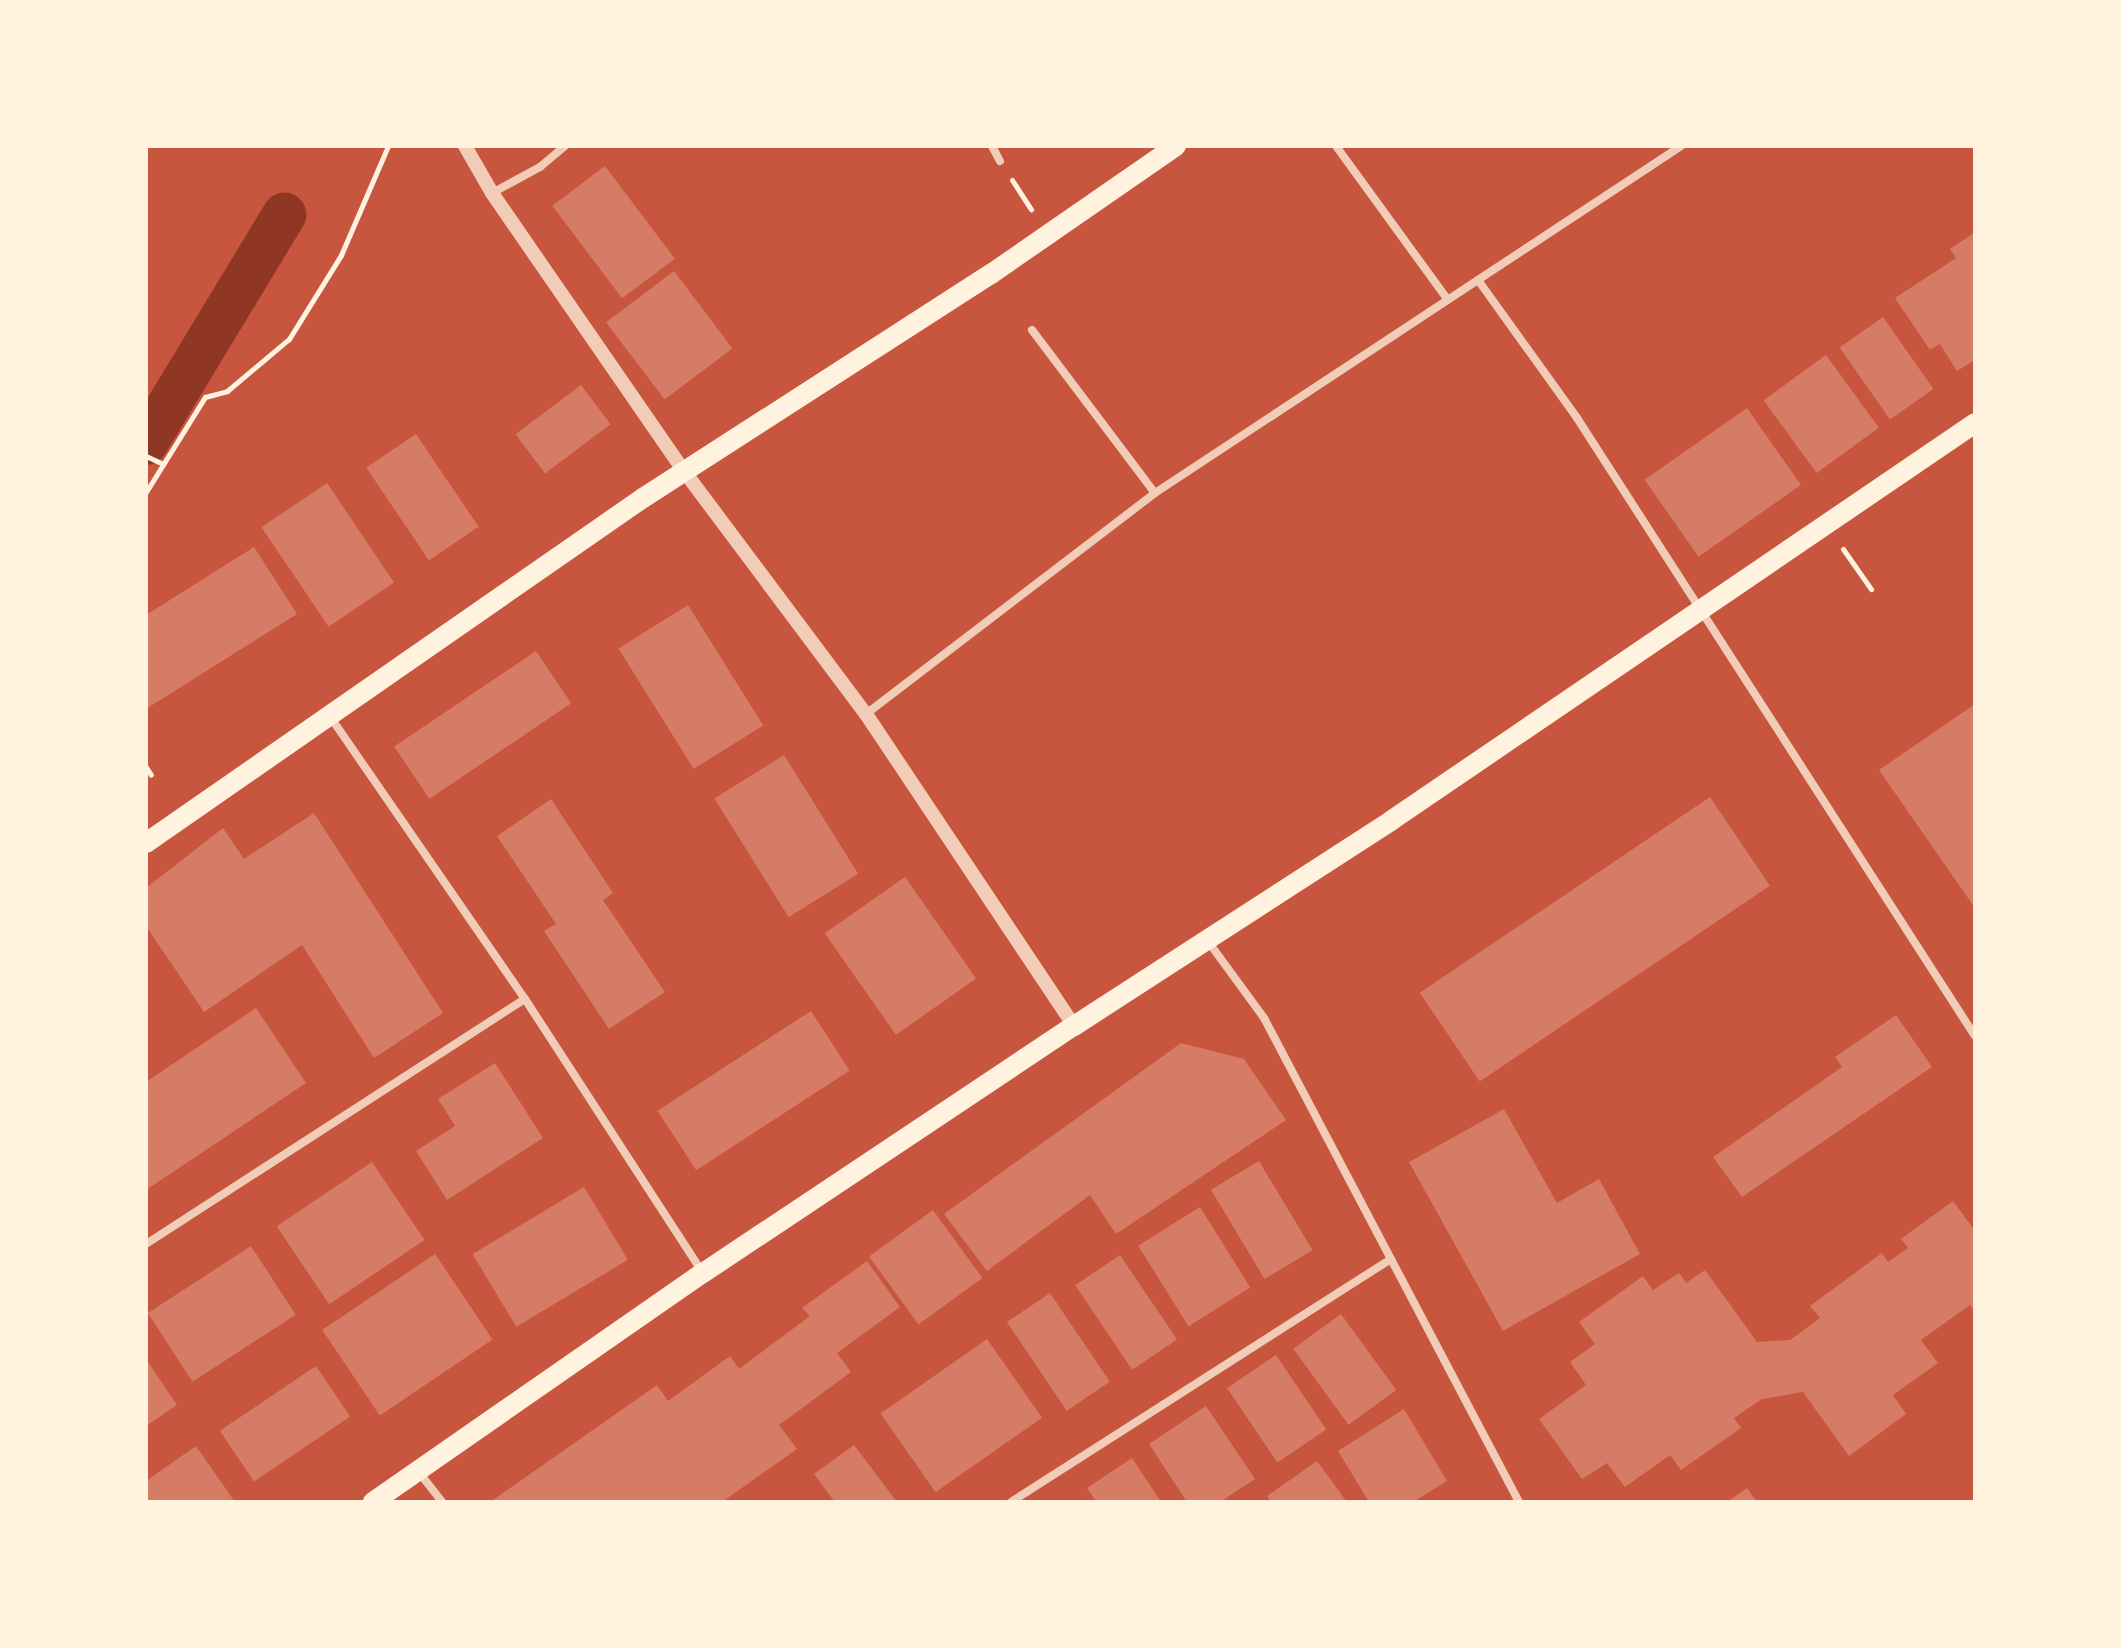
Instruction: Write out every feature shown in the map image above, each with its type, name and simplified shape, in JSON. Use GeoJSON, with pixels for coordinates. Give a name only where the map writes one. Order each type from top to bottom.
{"type":"FeatureCollection","features":[{"type":"Feature","properties":{"kind":"main road"},"geometry":{"type":"LineString","coordinates":[[146,843],[684,471],[991,274],[1046,233],[1176,146]]}},
{"type":"Feature","properties":{"kind":"main road"},"geometry":{"type":"LineString","coordinates":[[373,1502],[703,1273],[1701,613],[1975,423]]}},
{"type":"Feature","properties":{"kind":"street"},"geometry":{"type":"LineString","coordinates":[[465,146],[492,193],[684,471],[866,714],[1074,1026]]}},
{"type":"Feature","properties":{"kind":"street"},"geometry":{"type":"LineString","coordinates":[[492,193],[540,167],[565,146]]}},
{"type":"Feature","properties":{"kind":"street"},"geometry":{"type":"LineString","coordinates":[[992,146],[1000,161]]}},
{"type":"Feature","properties":{"kind":"street"},"geometry":{"type":"LineString","coordinates":[[1336,146],[1448,300]]}},
{"type":"Feature","properties":{"kind":"street"},"geometry":{"type":"LineString","coordinates":[[866,714],[1155,493],[1681,146]]}},
{"type":"Feature","properties":{"kind":"street"},"geometry":{"type":"LineString","coordinates":[[1478,280],[1577,418],[1975,1036]]}},
{"type":"Feature","properties":{"kind":"street"},"geometry":{"type":"LineString","coordinates":[[1032,330],[1155,493]]}},
{"type":"Feature","properties":{"kind":"street"},"geometry":{"type":"LineString","coordinates":[[329,715],[525,999],[703,1273]]}},
{"type":"Feature","properties":{"kind":"street"},"geometry":{"type":"LineString","coordinates":[[1207,939],[1264,1018],[1519,1502]]}},
{"type":"Feature","properties":{"kind":"street"},"geometry":{"type":"LineString","coordinates":[[146,1244],[525,999]]}},
{"type":"Feature","properties":{"kind":"street"},"geometry":{"type":"LineString","coordinates":[[1011,1502],[1391,1259]]}},
{"type":"Feature","properties":{"kind":"street"},"geometry":{"type":"LineString","coordinates":[[418,1470],[442,1502]]}},
{"type":"Feature","properties":{"kind":"path"},"geometry":{"type":"LineString","coordinates":[[146,492],[205,397],[227,391],[289,339],[341,255],[388,146]]}},
{"type":"Feature","properties":{"kind":"path"},"geometry":{"type":"LineString","coordinates":[[1000,161],[1046,233]]}},
{"type":"Feature","properties":{"kind":"path"},"geometry":{"type":"LineString","coordinates":[[146,456],[162,463]]}},
{"type":"Feature","properties":{"kind":"path"},"geometry":{"type":"LineString","coordinates":[[1857,569],[1871,589]]}},
{"type":"Feature","properties":{"kind":"path"},"geometry":{"type":"LineString","coordinates":[[146,767],[151,775]]}},
{"type":"Feature","properties":{"kind":"building"},"geometry":{"type":"Polygon","coordinates":[[[605,166],[675,259],[622,298],[552,206],[605,166]]]}},
{"type":"Feature","properties":{"kind":"building"},"geometry":{"type":"Polygon","coordinates":[[[1975,232],[1975,360],[1957,371],[1940,344],[1930,350],[1895,298],[1956,258],[1950,249],[1975,232]]]}},
{"type":"Feature","properties":{"kind":"building"},"geometry":{"type":"Polygon","coordinates":[[[674,271],[732,348],[664,400],[606,322],[674,271]]]}},
{"type":"Feature","properties":{"kind":"building"},"geometry":{"type":"Polygon","coordinates":[[[1883,317],[1933,389],[1890,419],[1840,347],[1883,317]]]}},
{"type":"Feature","properties":{"kind":"building"},"geometry":{"type":"Polygon","coordinates":[[[1826,355],[1879,428],[1817,473],[1764,400],[1826,355]]]}},
{"type":"Feature","properties":{"kind":"building"},"geometry":{"type":"Polygon","coordinates":[[[581,385],[610,424],[545,473],[516,434],[581,385]]]}},
{"type":"Feature","properties":{"kind":"building"},"geometry":{"type":"Polygon","coordinates":[[[1747,408],[1801,485],[1699,557],[1645,480],[1747,408]]]}},
{"type":"Feature","properties":{"kind":"building"},"geometry":{"type":"Polygon","coordinates":[[[416,434],[479,527],[429,560],[366,468],[416,434]]]}},
{"type":"Feature","properties":{"kind":"building"},"geometry":{"type":"Polygon","coordinates":[[[327,483],[394,582],[329,627],[262,527],[327,483]]]}},
{"type":"Feature","properties":{"kind":"building"},"geometry":{"type":"Polygon","coordinates":[[[254,547],[297,614],[146,709],[146,615],[254,547]]]}},
{"type":"Feature","properties":{"kind":"building"},"geometry":{"type":"Polygon","coordinates":[[[688,605],[763,725],[694,769],[618,648],[688,605]]]}},
{"type":"Feature","properties":{"kind":"building"},"geometry":{"type":"Polygon","coordinates":[[[536,651],[571,703],[429,799],[394,747],[536,651]]]}},
{"type":"Feature","properties":{"kind":"building"},"geometry":{"type":"Polygon","coordinates":[[[1975,704],[1975,908],[1879,770],[1975,704]]]}},
{"type":"Feature","properties":{"kind":"building"},"geometry":{"type":"Polygon","coordinates":[[[784,755],[858,874],[789,917],[714,798],[784,755]]]}},
{"type":"Feature","properties":{"kind":"building"},"geometry":{"type":"Polygon","coordinates":[[[1710,797],[1770,886],[1480,1081],[1420,993],[1710,797]]]}},
{"type":"Feature","properties":{"kind":"building"},"geometry":{"type":"Polygon","coordinates":[[[551,799],[613,893],[603,900],[665,992],[609,1029],[544,931],[556,924],[497,836],[551,799]]]}},
{"type":"Feature","properties":{"kind":"building"},"geometry":{"type":"Polygon","coordinates":[[[314,813],[443,1013],[374,1058],[302,945],[204,1012],[146,926],[146,888],[223,828],[244,859],[314,813]]]}},
{"type":"Feature","properties":{"kind":"building"},"geometry":{"type":"Polygon","coordinates":[[[905,877],[976,979],[896,1035],[825,933],[905,877]]]}},
{"type":"Feature","properties":{"kind":"building"},"geometry":{"type":"Polygon","coordinates":[[[256,1008],[306,1083],[146,1190],[146,1082],[256,1008]]]}},
{"type":"Feature","properties":{"kind":"building"},"geometry":{"type":"Polygon","coordinates":[[[811,1011],[850,1071],[696,1170],[658,1111],[811,1011]]]}},
{"type":"Feature","properties":{"kind":"building"},"geometry":{"type":"Polygon","coordinates":[[[1896,1015],[1932,1067],[1742,1197],[1713,1157],[1842,1067],[1835,1057],[1896,1015]]]}},
{"type":"Feature","properties":{"kind":"building"},"geometry":{"type":"Polygon","coordinates":[[[1181,1043],[1244,1059],[1286,1120],[1116,1234],[1090,1195],[987,1271],[944,1214],[1181,1043]]]}},
{"type":"Feature","properties":{"kind":"building"},"geometry":{"type":"Polygon","coordinates":[[[495,1063],[543,1138],[447,1200],[416,1151],[455,1126],[438,1099],[495,1063]]]}},
{"type":"Feature","properties":{"kind":"building"},"geometry":{"type":"Polygon","coordinates":[[[1504,1109],[1557,1203],[1599,1179],[1640,1254],[1503,1331],[1409,1162],[1504,1109]]]}},
{"type":"Feature","properties":{"kind":"building"},"geometry":{"type":"Polygon","coordinates":[[[1259,1161],[1313,1250],[1265,1279],[1211,1190],[1259,1161]]]}},
{"type":"Feature","properties":{"kind":"building"},"geometry":{"type":"Polygon","coordinates":[[[372,1162],[425,1240],[329,1304],[277,1226],[372,1162]]]}},
{"type":"Feature","properties":{"kind":"building"},"geometry":{"type":"Polygon","coordinates":[[[584,1187],[628,1260],[516,1327],[473,1254],[584,1187]]]}},
{"type":"Feature","properties":{"kind":"building"},"geometry":{"type":"Polygon","coordinates":[[[1953,1201],[1975,1231],[1975,1312],[1970,1305],[1921,1340],[1938,1363],[1893,1395],[1906,1414],[1849,1456],[1803,1392],[1762,1399],[1734,1418],[1741,1428],[1681,1470],[1670,1455],[1625,1487],[1607,1463],[1582,1479],[1539,1419],[1586,1385],[1570,1362],[1595,1344],[1579,1322],[1643,1276],[1653,1290],[1679,1273],[1686,1283],[1705,1270],[1757,1342],[1790,1340],[1820,1318],[1810,1306],[1882,1253],[1888,1262],[1908,1248],[1901,1239],[1953,1201]]]}},
{"type":"Feature","properties":{"kind":"building"},"geometry":{"type":"Polygon","coordinates":[[[1200,1207],[1250,1288],[1188,1326],[1138,1246],[1200,1207]]]}},
{"type":"Feature","properties":{"kind":"building"},"geometry":{"type":"Polygon","coordinates":[[[933,1210],[982,1278],[918,1324],[869,1256],[933,1210]]]}},
{"type":"Feature","properties":{"kind":"building"},"geometry":{"type":"Polygon","coordinates":[[[251,1246],[296,1315],[193,1382],[148,1313],[251,1246]]]}},
{"type":"Feature","properties":{"kind":"building"},"geometry":{"type":"Polygon","coordinates":[[[435,1254],[493,1339],[380,1415],[322,1330],[435,1254]]]}},
{"type":"Feature","properties":{"kind":"building"},"geometry":{"type":"Polygon","coordinates":[[[1120,1255],[1177,1340],[1132,1370],[1075,1285],[1120,1255]]]}},
{"type":"Feature","properties":{"kind":"building"},"geometry":{"type":"Polygon","coordinates":[[[867,1261],[900,1307],[837,1353],[851,1372],[779,1425],[797,1449],[722,1502],[490,1502],[657,1385],[668,1401],[730,1356],[739,1369],[810,1316],[802,1308],[867,1261]]]}},
{"type":"Feature","properties":{"kind":"building"},"geometry":{"type":"Polygon","coordinates":[[[1050,1293],[1110,1382],[1067,1411],[1007,1322],[1050,1293]]]}},
{"type":"Feature","properties":{"kind":"building"},"geometry":{"type":"Polygon","coordinates":[[[1341,1314],[1396,1390],[1349,1425],[1293,1349],[1341,1314]]]}},
{"type":"Feature","properties":{"kind":"building"},"geometry":{"type":"Polygon","coordinates":[[[987,1339],[1042,1418],[936,1492],[881,1414],[987,1339]]]}},
{"type":"Feature","properties":{"kind":"building"},"geometry":{"type":"Polygon","coordinates":[[[1276,1355],[1326,1430],[1277,1463],[1227,1388],[1276,1355]]]}},
{"type":"Feature","properties":{"kind":"building"},"geometry":{"type":"Polygon","coordinates":[[[146,1359],[177,1405],[146,1426],[146,1359]]]}},
{"type":"Feature","properties":{"kind":"building"},"geometry":{"type":"Polygon","coordinates":[[[316,1366],[350,1417],[254,1481],[220,1431],[316,1366]]]}},
{"type":"Feature","properties":{"kind":"building"},"geometry":{"type":"Polygon","coordinates":[[[1206,1406],[1255,1479],[1220,1502],[1187,1502],[1149,1444],[1206,1406]]]}},
{"type":"Feature","properties":{"kind":"building"},"geometry":{"type":"Polygon","coordinates":[[[1404,1409],[1447,1481],[1413,1502],[1369,1502],[1338,1451],[1404,1409]]]}},
{"type":"Feature","properties":{"kind":"building"},"geometry":{"type":"Polygon","coordinates":[[[854,1445],[897,1502],[835,1502],[814,1474],[854,1445]]]}},
{"type":"Feature","properties":{"kind":"building"},"geometry":{"type":"Polygon","coordinates":[[[196,1446],[235,1502],[146,1502],[146,1481],[196,1446]]]}},
{"type":"Feature","properties":{"kind":"building"},"geometry":{"type":"Polygon","coordinates":[[[1132,1458],[1161,1502],[1096,1502],[1087,1488],[1132,1458]]]}},
{"type":"Feature","properties":{"kind":"building"},"geometry":{"type":"Polygon","coordinates":[[[1317,1461],[1347,1502],[1271,1502],[1267,1496],[1317,1461]]]}},
{"type":"Feature","properties":{"kind":"building"},"geometry":{"type":"Polygon","coordinates":[[[1747,1488],[1757,1502],[1727,1502],[1747,1488]]]}},
{"type":"Feature","properties":{"kind":"waterway"},"geometry":{"type":"LineString","coordinates":[[146,443],[284,215]]}}]}
